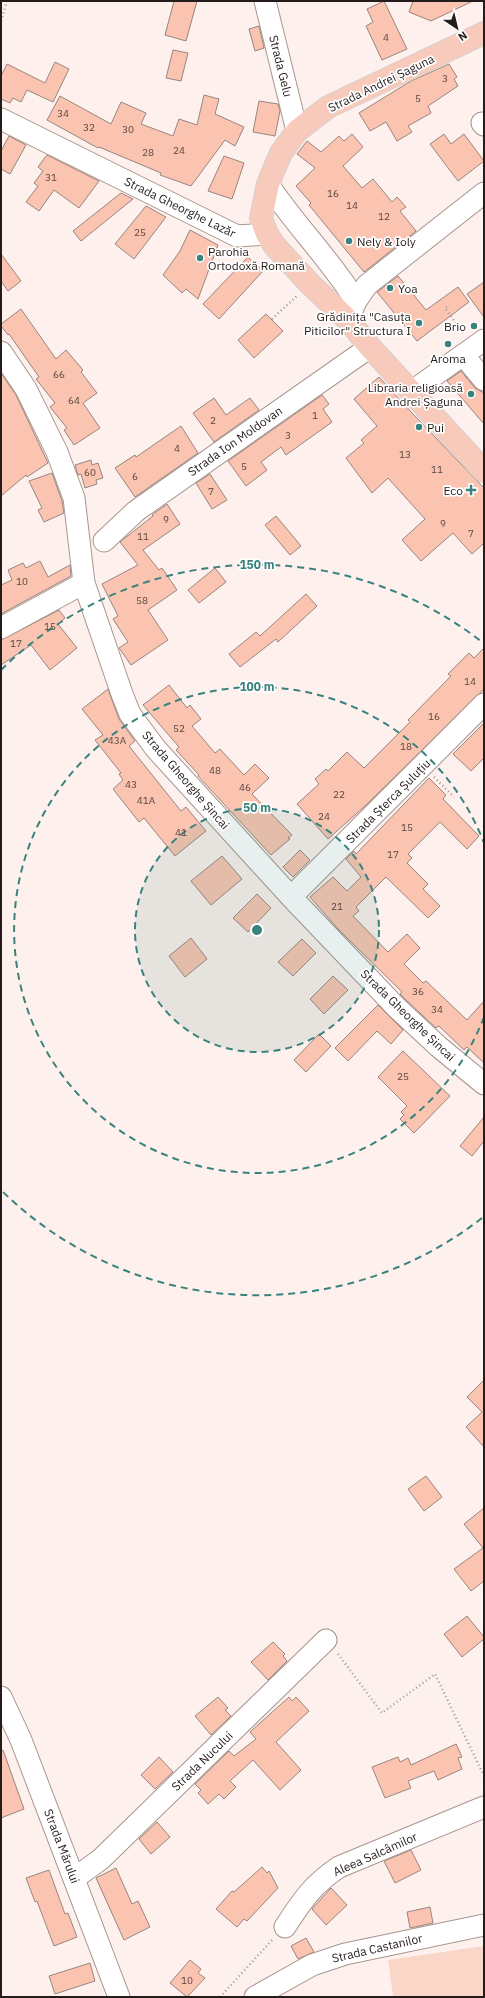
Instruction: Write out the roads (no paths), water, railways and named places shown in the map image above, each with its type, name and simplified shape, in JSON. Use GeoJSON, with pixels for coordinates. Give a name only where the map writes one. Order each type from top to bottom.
{"type":"FeatureCollection","features":[{"type":"Feature","properties":{"kind":"main road","name":"Strada Andrei Șaguna"},"geometry":{"type":"LineString","coordinates":[[266,234],[261,218],[268,184],[281,153],[297,131],[328,107],[484,33]]}},
{"type":"Feature","properties":{"kind":"main road"},"geometry":{"type":"LineString","coordinates":[[266,234],[274,246],[310,284],[352,310],[370,347],[484,470]]}},
{"type":"Feature","properties":{"kind":"street","name":"Strada Gelu"},"geometry":{"type":"LineString","coordinates":[[265,1],[297,131]]}},
{"type":"Feature","properties":{"kind":"street","name":"Strada Gheorghe Lazăr"},"geometry":{"type":"LineString","coordinates":[[1,119],[237,236],[266,234]]}},
{"type":"Feature","properties":{"kind":"street"},"geometry":{"type":"LineString","coordinates":[[268,184],[283,207],[347,286],[352,310]]}},
{"type":"Feature","properties":{"kind":"street"},"geometry":{"type":"LineString","coordinates":[[352,310],[372,281],[484,193]]}},
{"type":"Feature","properties":{"kind":"street","name":"Strada Ion Moldovan"},"geometry":{"type":"LineString","coordinates":[[104,541],[136,511],[370,347]]}},
{"type":"Feature","properties":{"kind":"street"},"geometry":{"type":"LineString","coordinates":[[411,392],[474,347],[484,380]]}},
{"type":"Feature","properties":{"kind":"street","name":"Strada Gheorghe Șincai"},"geometry":{"type":"LineString","coordinates":[[1,352],[26,390],[58,452],[65,471],[74,498],[84,583],[130,714],[156,749],[291,897],[397,1008],[439,1047],[484,1084]]}},
{"type":"Feature","properties":{"kind":"street"},"geometry":{"type":"LineString","coordinates":[[1,628],[84,583]]}},
{"type":"Feature","properties":{"kind":"street","name":"Strada Șterca Șuluțiu"},"geometry":{"type":"LineString","coordinates":[[291,897],[484,704]]}},
{"type":"Feature","properties":{"kind":"street","name":"Strada Nucului"},"geometry":{"type":"LineString","coordinates":[[75,1878],[101,1859],[326,1640]]}},
{"type":"Feature","properties":{"kind":"street","name":"Strada Mărului"},"geometry":{"type":"LineString","coordinates":[[1,1697],[21,1740],[75,1878],[119,1997]]}},
{"type":"Feature","properties":{"kind":"street","name":"Aleea Salcâmilor"},"geometry":{"type":"LineString","coordinates":[[285,1927],[309,1892],[324,1877],[339,1867],[484,1807]]}},
{"type":"Feature","properties":{"kind":"street","name":"Strada Castanilor"},"geometry":{"type":"LineString","coordinates":[[255,1997],[312,1965],[346,1954],[484,1925]]}},
{"type":"Feature","properties":{"kind":"place","name":"Nely & Ioly"},"geometry":{"type":"Point","coordinates":[349,241]}},
{"type":"Feature","properties":{"kind":"place","name":"Parohia Ortodoxă Romană"},"geometry":{"type":"Point","coordinates":[200,258]}},
{"type":"Feature","properties":{"kind":"place","name":"Yoa"},"geometry":{"type":"Point","coordinates":[390,288]}},
{"type":"Feature","properties":{"kind":"place","name":"Grădinița \"Casuța Piticilor\" Structura I"},"geometry":{"type":"Point","coordinates":[419,323]}},
{"type":"Feature","properties":{"kind":"place","name":"Brio"},"geometry":{"type":"Point","coordinates":[474,326]}},
{"type":"Feature","properties":{"kind":"place","name":"Aroma"},"geometry":{"type":"Point","coordinates":[448,344]}},
{"type":"Feature","properties":{"kind":"place","name":"Libraria religioasă Andrei Șaguna"},"geometry":{"type":"Point","coordinates":[471,394]}},
{"type":"Feature","properties":{"kind":"place","name":"Pui"},"geometry":{"type":"Point","coordinates":[419,427]}},
{"type":"Feature","properties":{"kind":"place","name":"Eco"},"geometry":{"type":"Point","coordinates":[471,490]}}]}
